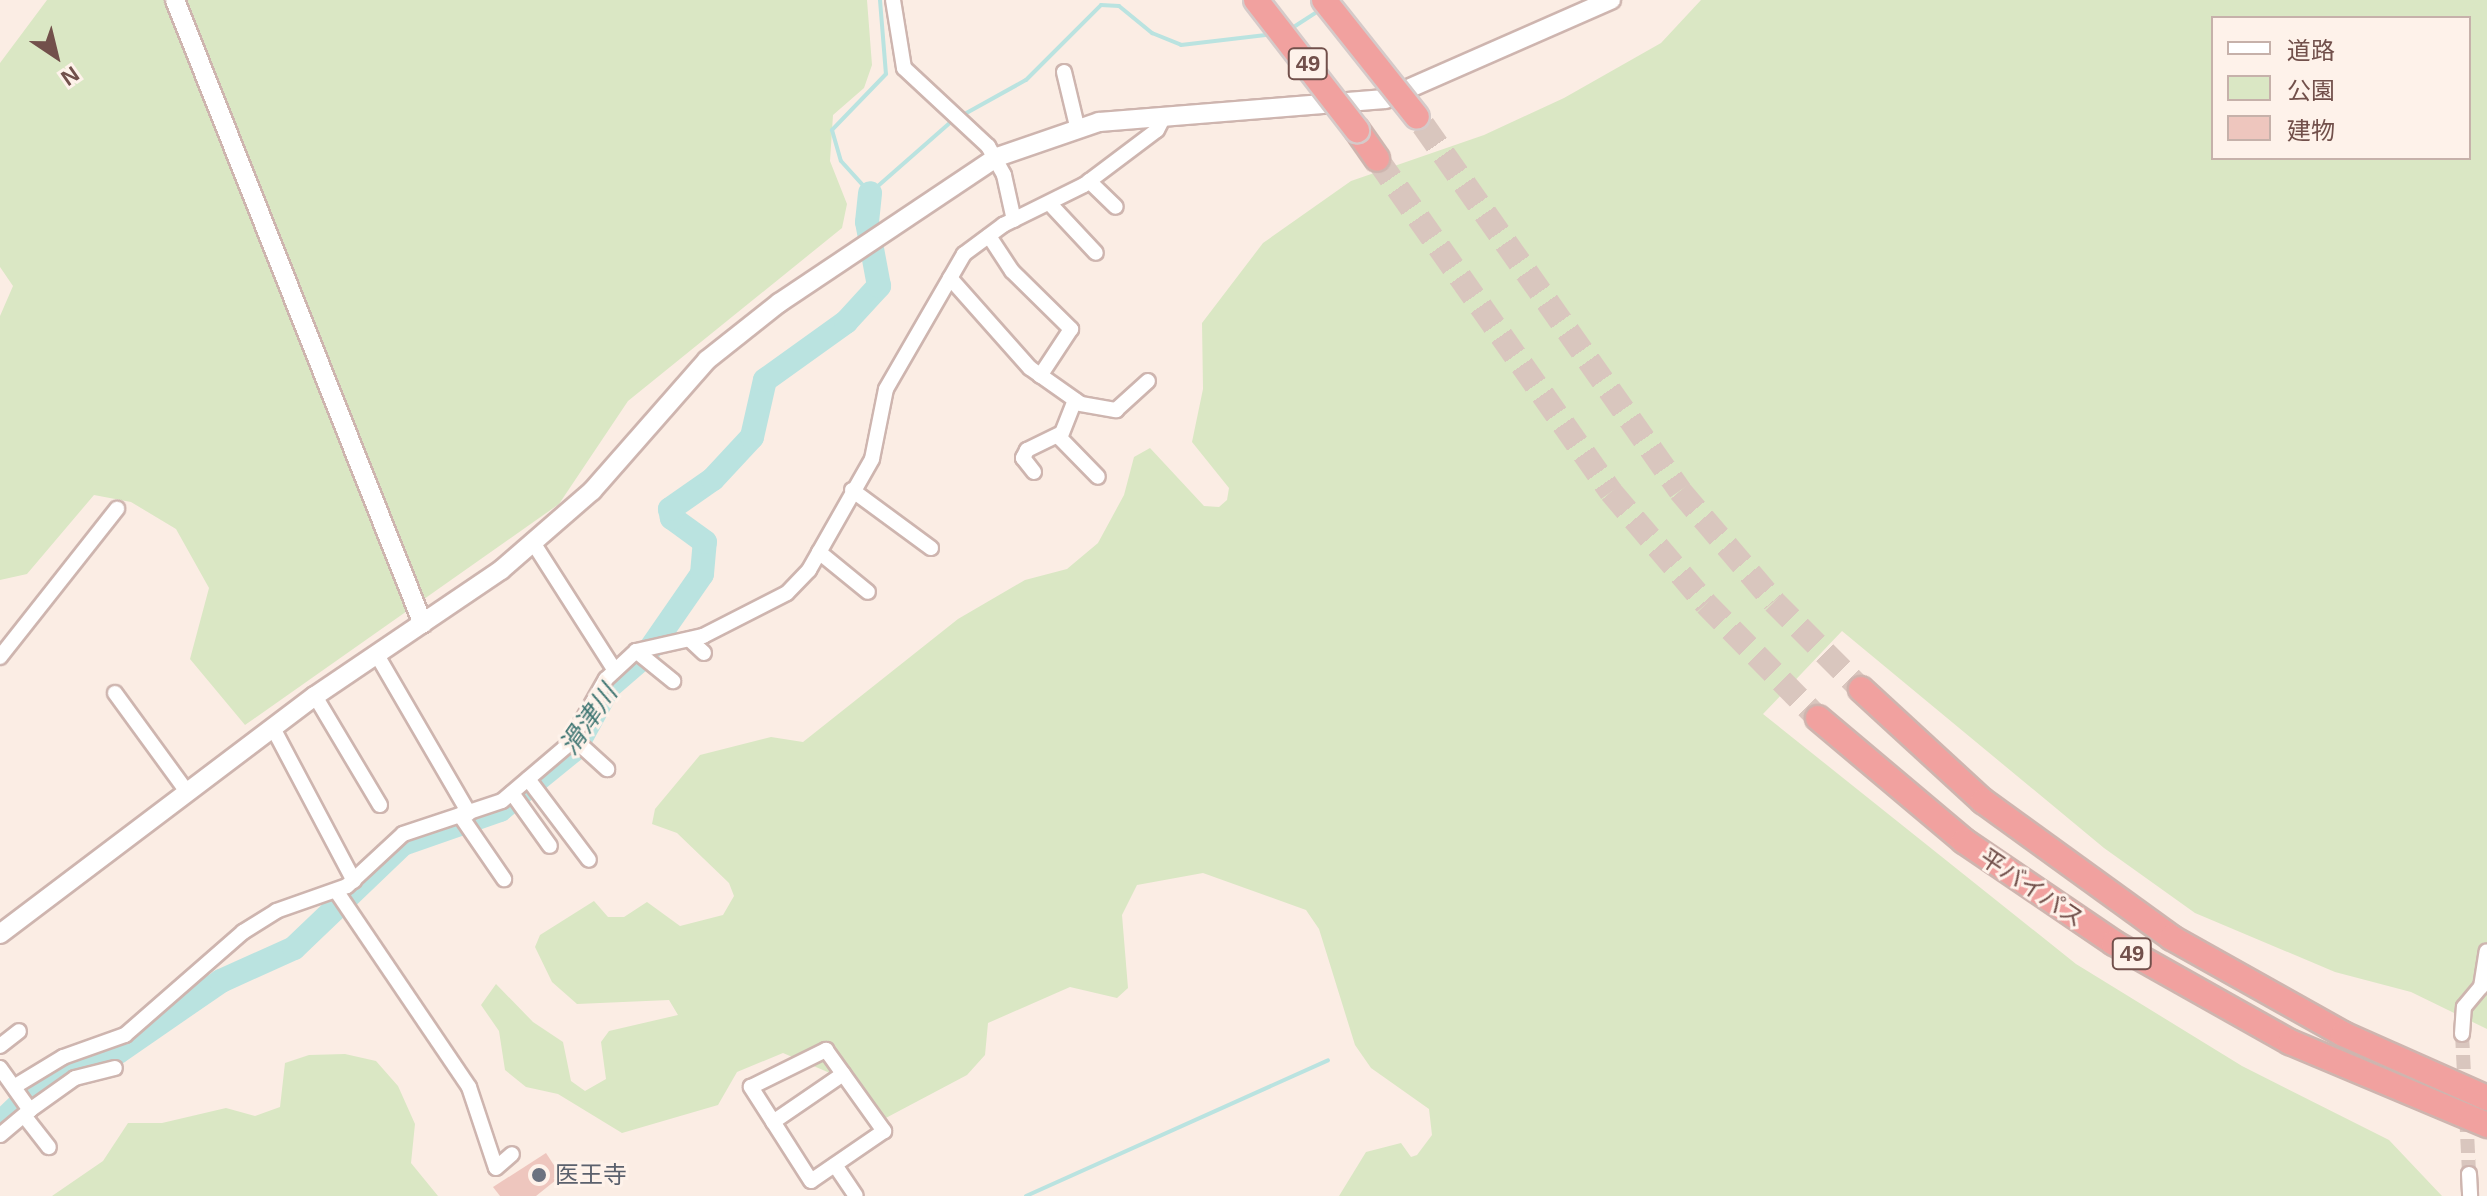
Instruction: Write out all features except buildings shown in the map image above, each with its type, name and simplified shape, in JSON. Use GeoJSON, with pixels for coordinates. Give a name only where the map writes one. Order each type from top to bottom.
{"type":"FeatureCollection","features":[{"type":"Feature","properties":{"kind":"highway","name":"49"},"geometry":{"type":"LineString","coordinates":[[1256,0],[1377,159]]}},
{"type":"Feature","properties":{"kind":"highway","name":"49"},"geometry":{"type":"LineString","coordinates":[[1324,0],[1420,121]]}},
{"type":"Feature","properties":{"kind":"highway","name":"平バイパス"},"geometry":{"type":"LineString","coordinates":[[1861,689],[2027,835],[2172,938],[2297,1009],[2487,1098]]}},
{"type":"Feature","properties":{"kind":"highway","name":"平バイパス"},"geometry":{"type":"LineString","coordinates":[[1818,718],[1964,841],[2114,943],[2290,1042],[2487,1125]]}},
{"type":"Feature","properties":{"kind":"highway"},"geometry":{"type":"LineString","coordinates":[[2114,943],[2271,1041],[2487,1140]]}},
{"type":"Feature","properties":{"kind":"highway"},"geometry":{"type":"LineString","coordinates":[[2297,1009],[2487,1084]]}},
{"type":"Feature","properties":{"kind":"street"},"geometry":{"type":"LineString","coordinates":[[175,0],[423,624]]}},
{"type":"Feature","properties":{"kind":"street"},"geometry":{"type":"LineString","coordinates":[[893,0],[904,68],[995,159],[1014,220]]}},
{"type":"Feature","properties":{"kind":"street"},"geometry":{"type":"LineString","coordinates":[[0,934],[315,696],[423,624],[534,544],[606,476],[707,360],[853,253],[995,159],[1077,126],[1385,99],[1611,0]]}},
{"type":"Feature","properties":{"kind":"street"},"geometry":{"type":"LineString","coordinates":[[1064,72],[1077,126]]}},
{"type":"Feature","properties":{"kind":"street"},"geometry":{"type":"LineString","coordinates":[[49,1147],[7,1078],[125,1035],[193,970],[276,911],[337,892],[354,881],[390,842],[512,793],[574,739],[614,669],[636,651],[690,640],[776,600],[819,552],[880,440],[886,389],[964,254],[1014,220],[1052,206],[1089,181],[1157,130],[1164,116]]}},
{"type":"Feature","properties":{"kind":"street"},"geometry":{"type":"LineString","coordinates":[[1089,181],[1116,207]]}},
{"type":"Feature","properties":{"kind":"street"},"geometry":{"type":"LineString","coordinates":[[1052,206],[1096,253]]}},
{"type":"Feature","properties":{"kind":"street"},"geometry":{"type":"LineString","coordinates":[[989,236],[1012,271],[1071,329],[1040,376]]}},
{"type":"Feature","properties":{"kind":"street"},"geometry":{"type":"LineString","coordinates":[[950,278],[1040,376],[1075,400],[1110,412],[1148,381]]}},
{"type":"Feature","properties":{"kind":"street"},"geometry":{"type":"LineString","coordinates":[[1034,472],[1023,458],[1027,450],[1060,434],[1075,400]]}},
{"type":"Feature","properties":{"kind":"street"},"geometry":{"type":"LineString","coordinates":[[1060,434],[1098,477]]}},
{"type":"Feature","properties":{"kind":"street"},"geometry":{"type":"LineString","coordinates":[[852,490],[931,548]]}},
{"type":"Feature","properties":{"kind":"street"},"geometry":{"type":"LineString","coordinates":[[0,657],[117,509]]}},
{"type":"Feature","properties":{"kind":"street"},"geometry":{"type":"LineString","coordinates":[[534,544],[614,669]]}},
{"type":"Feature","properties":{"kind":"street"},"geometry":{"type":"LineString","coordinates":[[819,552],[868,592]]}},
{"type":"Feature","properties":{"kind":"street"},"geometry":{"type":"LineString","coordinates":[[690,640],[704,653]]}},
{"type":"Feature","properties":{"kind":"street"},"geometry":{"type":"LineString","coordinates":[[636,651],[673,681]]}},
{"type":"Feature","properties":{"kind":"street"},"geometry":{"type":"LineString","coordinates":[[377,655],[464,814],[504,879]]}},
{"type":"Feature","properties":{"kind":"street"},"geometry":{"type":"LineString","coordinates":[[115,693],[188,793]]}},
{"type":"Feature","properties":{"kind":"street"},"geometry":{"type":"LineString","coordinates":[[315,696],[380,805]]}},
{"type":"Feature","properties":{"kind":"street"},"geometry":{"type":"LineString","coordinates":[[273,728],[354,881]]}},
{"type":"Feature","properties":{"kind":"street"},"geometry":{"type":"LineString","coordinates":[[574,739],[607,769]]}},
{"type":"Feature","properties":{"kind":"street"},"geometry":{"type":"LineString","coordinates":[[528,779],[589,860]]}},
{"type":"Feature","properties":{"kind":"street"},"geometry":{"type":"LineString","coordinates":[[512,793],[550,846]]}},
{"type":"Feature","properties":{"kind":"street"},"geometry":{"type":"LineString","coordinates":[[337,892],[469,1087],[496,1168],[512,1154]]}},
{"type":"Feature","properties":{"kind":"street"},"geometry":{"type":"LineString","coordinates":[[2462,1034],[2464,1007],[2481,987],[2487,951]]}},
{"type":"Feature","properties":{"kind":"street"},"geometry":{"type":"LineString","coordinates":[[0,1046],[19,1031]]}},
{"type":"Feature","properties":{"kind":"street"},"geometry":{"type":"LineString","coordinates":[[826,1050],[884,1131],[811,1181],[773,1122],[751,1087],[772,1072],[826,1050]]}},
{"type":"Feature","properties":{"kind":"street"},"geometry":{"type":"LineString","coordinates":[[0,1135],[75,1078],[115,1068]]}},
{"type":"Feature","properties":{"kind":"street"},"geometry":{"type":"LineString","coordinates":[[773,1122],[843,1074]]}},
{"type":"Feature","properties":{"kind":"street"},"geometry":{"type":"LineString","coordinates":[[835,1165],[856,1196]]}},
{"type":"Feature","properties":{"kind":"street"},"geometry":{"type":"LineString","coordinates":[[2469,1174],[2470,1196]]}},
{"type":"Feature","properties":{"kind":"green space"},"geometry":{"type":"Polygon","coordinates":[[[47,0],[867,0],[872,65],[864,88],[833,115],[830,161],[847,204],[842,228],[628,401],[559,504],[245,725],[190,659],[209,588],[176,529],[131,502],[94,495],[27,574],[0,580],[0,316],[13,286],[0,267],[0,63],[47,0]]]}},
{"type":"Feature","properties":{"kind":"green space"},"geometry":{"type":"Polygon","coordinates":[[[1701,0],[2487,0],[2487,1029],[2411,992],[2335,972],[2195,913],[2104,848],[1842,631],[1763,714],[2076,964],[2242,1066],[2389,1140],[2442,1196],[1339,1196],[1366,1152],[1401,1143],[1411,1157],[1417,1155],[1432,1135],[1429,1109],[1371,1068],[1355,1045],[1319,929],[1306,910],[1203,873],[1137,885],[1122,915],[1128,988],[1117,998],[1070,987],[988,1023],[985,1055],[967,1075],[882,1120],[837,1076],[783,1053],[737,1072],[718,1105],[622,1133],[558,1094],[526,1087],[505,1070],[499,1031],[481,1005],[496,984],[533,1022],[563,1042],[571,1081],[585,1091],[606,1079],[601,1042],[609,1031],[678,1015],[669,1000],[577,1004],[552,982],[535,947],[540,935],[594,901],[608,917],[624,917],[647,902],[680,926],[723,915],[734,896],[729,883],[677,833],[652,824],[655,809],[700,755],[771,737],[803,742],[958,619],[1025,580],[1067,569],[1098,543],[1124,495],[1134,457],[1150,448],[1204,506],[1219,507],[1227,500],[1229,488],[1192,442],[1203,389],[1202,323],[1263,243],[1351,181],[1484,135],[1564,98],[1661,43],[1701,0]]]}},
{"type":"Feature","properties":{"kind":"green space"},"geometry":{"type":"Polygon","coordinates":[[[345,1054],[376,1061],[398,1086],[415,1124],[411,1163],[438,1196],[52,1196],[103,1161],[128,1123],[162,1123],[226,1108],[255,1116],[280,1107],[285,1063],[309,1055],[345,1054]]]}},
{"type":"Feature","properties":{"kind":"waterway"},"geometry":{"type":"LineString","coordinates":[[880,0],[886,74],[832,130],[841,161],[870,193],[953,120]]}},
{"type":"Feature","properties":{"kind":"waterway"},"geometry":{"type":"LineString","coordinates":[[961,116],[1026,80],[1101,5],[1119,6],[1152,33],[1181,45],[1273,34]]}},
{"type":"Feature","properties":{"kind":"waterway"},"geometry":{"type":"LineString","coordinates":[[1289,30],[1321,9]]}},
{"type":"Feature","properties":{"kind":"waterway","name":"滑津川"},"geometry":{"type":"LineString","coordinates":[[0,1123],[45,1080],[118,1052],[221,981],[294,948],[403,844],[500,810],[575,749],[609,687],[646,655],[702,574],[705,542],[672,518],[670,509],[713,479],[752,437],[765,380],[846,322],[879,286],[867,222],[870,193]]}},
{"type":"Feature","properties":{"kind":"waterway"},"geometry":{"type":"LineString","coordinates":[[1026,1196],[1328,1060]]}},
{"type":"Feature","properties":{"kind":"tunnel"},"geometry":{"type":"LineString","coordinates":[[1423,125],[1680,491],[1774,602],[1861,689]]}},
{"type":"Feature","properties":{"kind":"tunnel"},"geometry":{"type":"LineString","coordinates":[[1377,159],[1611,492],[1706,604],[1818,718]]}},
{"type":"Feature","properties":{"kind":"tunnel"},"geometry":{"type":"LineString","coordinates":[[2462,1034],[2469,1174]]}},
{"type":"Feature","properties":{"kind":"place","name":"医王寺"},"geometry":{"type":"Point","coordinates":[539,1175]}}]}
